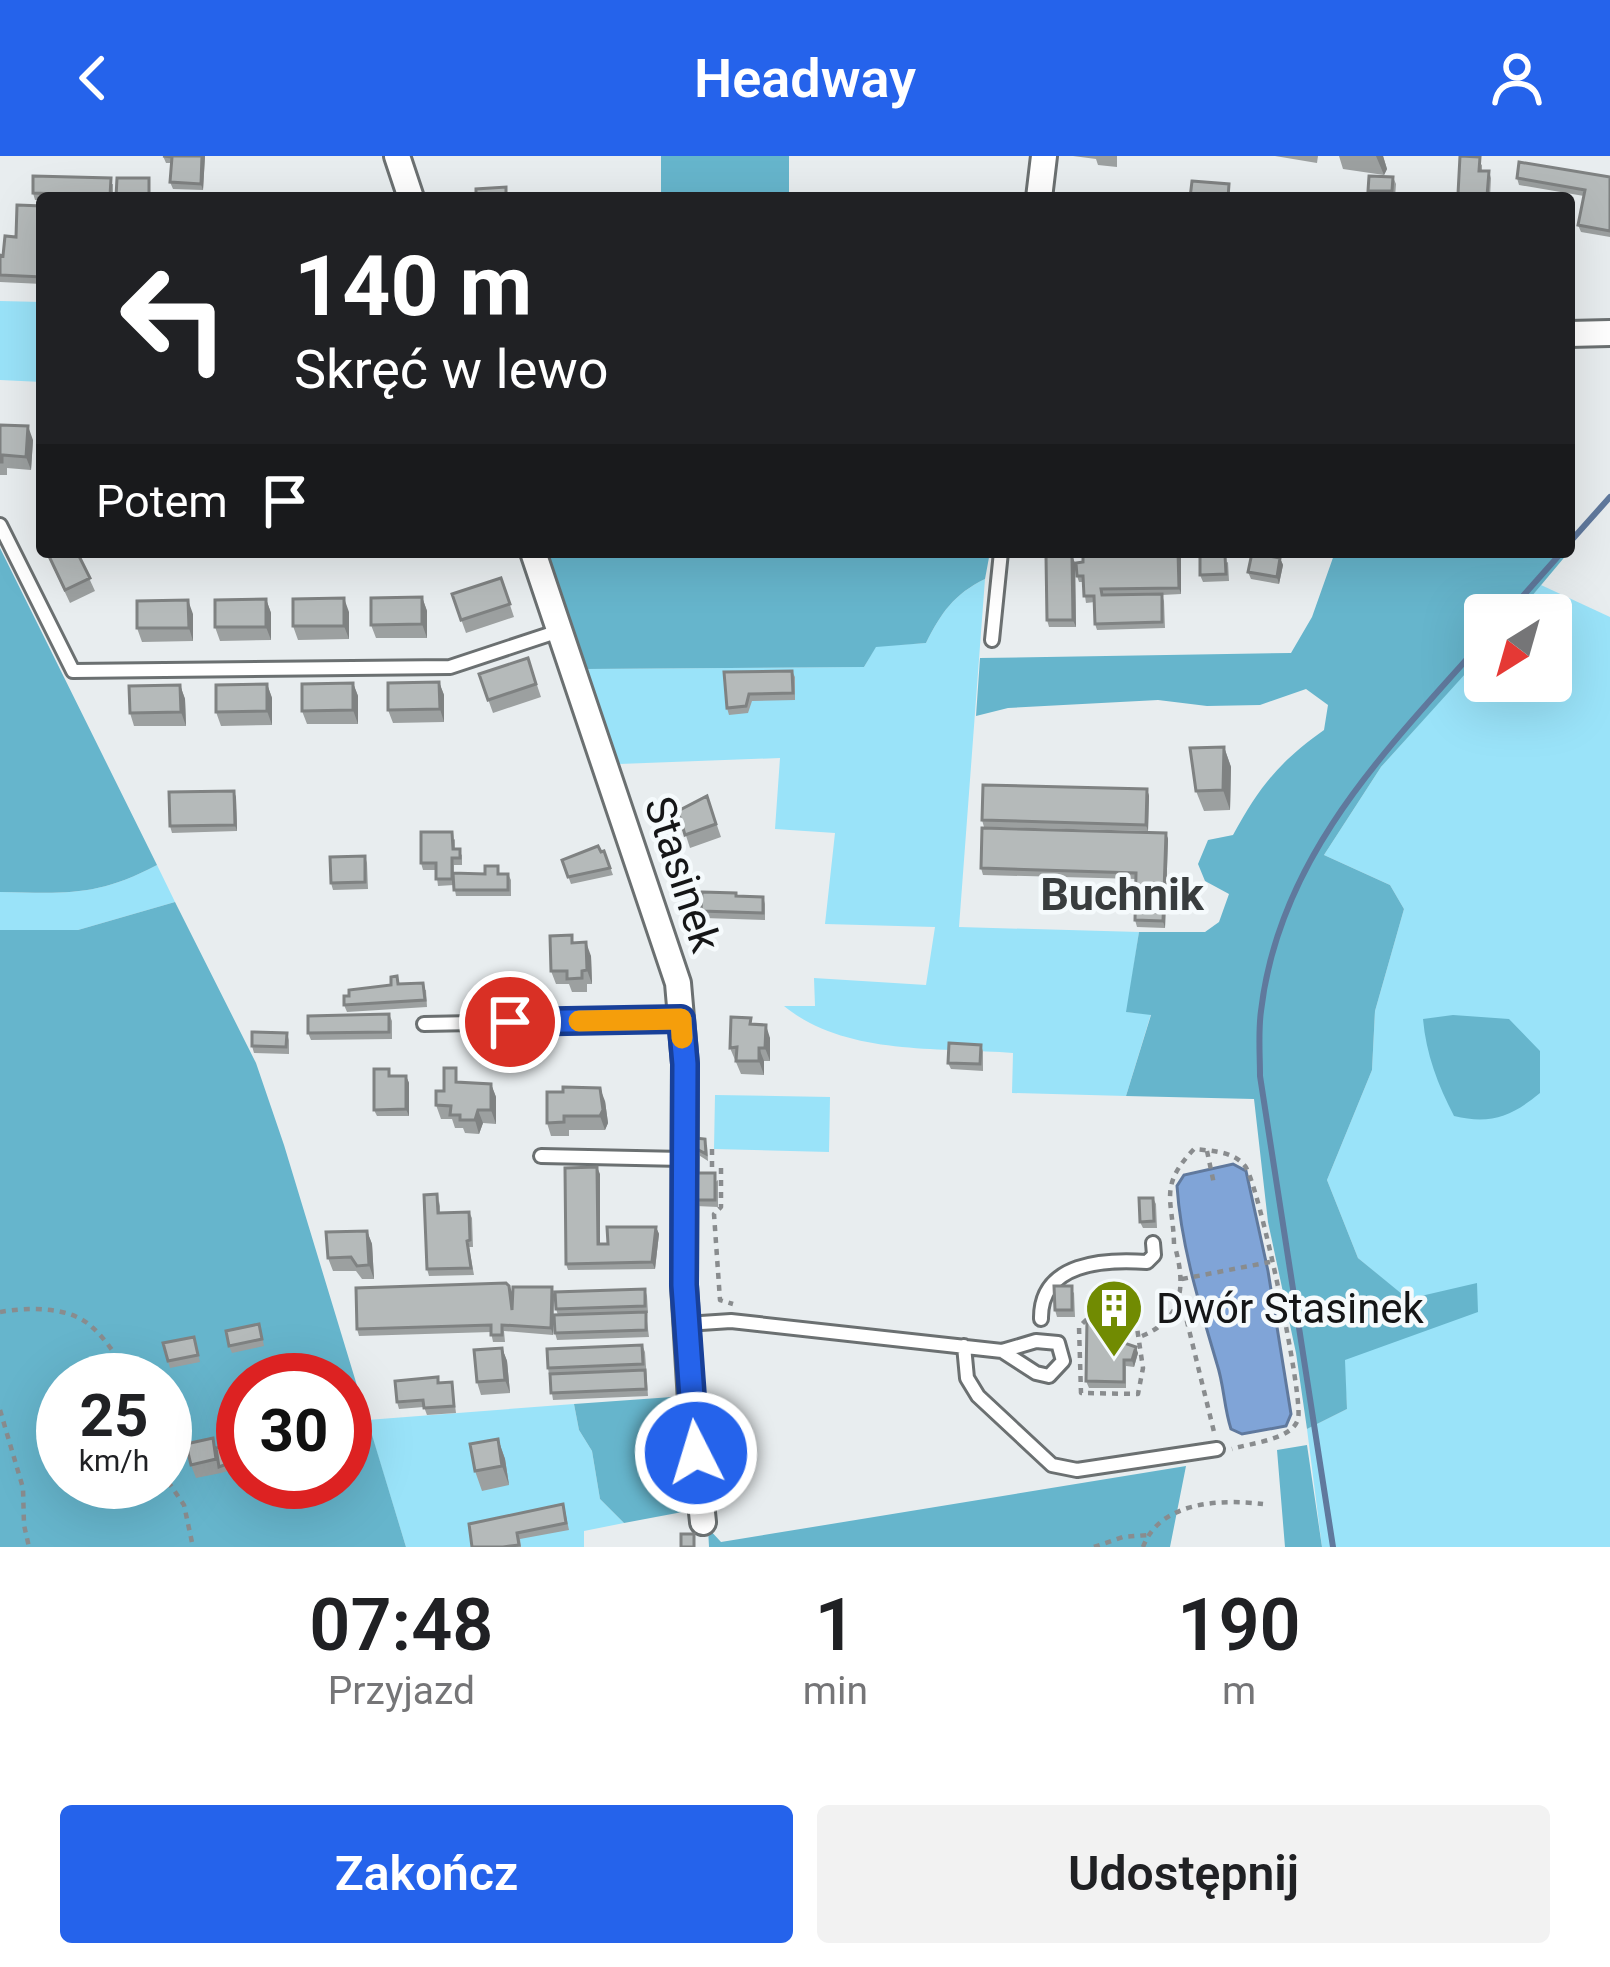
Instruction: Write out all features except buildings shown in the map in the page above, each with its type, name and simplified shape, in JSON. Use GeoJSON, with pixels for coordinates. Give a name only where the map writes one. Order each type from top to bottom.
{"type":"FeatureCollection","features":[{"type":"Feature","properties":{"kind":"street"},"geometry":{"type":"LineString","coordinates":[[397,156],[409,192]]}},
{"type":"Feature","properties":{"kind":"street"},"geometry":{"type":"LineString","coordinates":[[1040,192],[1044,156]]}},
{"type":"Feature","properties":{"kind":"street"},"geometry":{"type":"LineString","coordinates":[[1575,334],[1610,333]]}},
{"type":"Feature","properties":{"kind":"street","name":"Stasinek"},"geometry":{"type":"LineString","coordinates":[[535,558],[678,983],[685,1064],[686,1324],[703,1522]]}},
{"type":"Feature","properties":{"kind":"lane"},"geometry":{"type":"LineString","coordinates":[[0,525],[73,671],[450,667],[560,631]]}},
{"type":"Feature","properties":{"kind":"lane"},"geometry":{"type":"LineString","coordinates":[[992,640],[1000,558]]}},
{"type":"Feature","properties":{"kind":"lane"},"geometry":{"type":"LineString","coordinates":[[424,1024],[681,1019]]}},
{"type":"Feature","properties":{"kind":"lane"},"geometry":{"type":"LineString","coordinates":[[541,1156],[683,1159]]}},
{"type":"Feature","properties":{"kind":"lane"},"geometry":{"type":"LineString","coordinates":[[1041,1319],[1043,1297],[1070,1270],[1102,1261],[1147,1262],[1154,1256],[1153,1243]]}},
{"type":"Feature","properties":{"kind":"lane"},"geometry":{"type":"LineString","coordinates":[[686,1324],[731,1321],[1002,1351],[1047,1340],[1058,1343],[1063,1361],[1048,1376],[1002,1351]]}},
{"type":"Feature","properties":{"kind":"lane"},"geometry":{"type":"LineString","coordinates":[[964,1346],[967,1378],[978,1396],[1052,1465],[1077,1470],[1217,1449]]}},
{"type":"Feature","properties":{"kind":"path"},"geometry":{"type":"LineString","coordinates":[[712,1149],[712,1168]]}},
{"type":"Feature","properties":{"kind":"path"},"geometry":{"type":"LineString","coordinates":[[1194,1149],[1226,1153],[1248,1172],[1267,1262],[1296,1369],[1298,1420],[1272,1438],[1217,1449],[1181,1297],[1172,1229],[1169,1184],[1194,1149]]}},
{"type":"Feature","properties":{"kind":"path"},"geometry":{"type":"LineString","coordinates":[[1207,1151],[1214,1184]]}},
{"type":"Feature","properties":{"kind":"path"},"geometry":{"type":"LineString","coordinates":[[721,1168],[721,1207],[714,1214],[718,1282],[720,1300],[733,1303],[731,1321]]}},
{"type":"Feature","properties":{"kind":"path"},"geometry":{"type":"LineString","coordinates":[[1182,1279],[1267,1262]]}},
{"type":"Feature","properties":{"kind":"path"},"geometry":{"type":"LineString","coordinates":[[1140,1336],[1162,1326],[1181,1297]]}},
{"type":"Feature","properties":{"kind":"path"},"geometry":{"type":"LineString","coordinates":[[0,1312],[23,1308],[61,1312],[91,1325],[113,1353]]}},
{"type":"Feature","properties":{"kind":"path"},"geometry":{"type":"LineString","coordinates":[[1072,1325],[1132,1320],[1138,1325],[1143,1367],[1138,1394],[1084,1396],[1080,1388],[1081,1325]]}},
{"type":"Feature","properties":{"kind":"path"},"geometry":{"type":"LineString","coordinates":[[0,1410],[23,1488],[29,1547]]}},
{"type":"Feature","properties":{"kind":"path"},"geometry":{"type":"LineString","coordinates":[[1143,1547],[1148,1535],[1172,1512],[1231,1500],[1263,1504]]}},
{"type":"Feature","properties":{"kind":"path"},"geometry":{"type":"LineString","coordinates":[[185,1509],[193,1547]]}},
{"type":"Feature","properties":{"kind":"path"},"geometry":{"type":"LineString","coordinates":[[1094,1547],[1148,1535]]}},
{"type":"Feature","properties":{"kind":"shaded area"},"geometry":{"type":"Polygon","coordinates":[[[661,156],[789,156],[789,192],[661,192],[661,156]]]}},
{"type":"Feature","properties":{"kind":"shaded area"},"geometry":{"type":"Polygon","coordinates":[[[0,301],[36,302],[36,382],[0,380],[0,301]]]}},
{"type":"Feature","properties":{"kind":"shaded area"},"geometry":{"type":"Polygon","coordinates":[[[0,548],[157,865],[116,883],[63,892],[0,892],[0,548]]]}},
{"type":"Feature","properties":{"kind":"shaded area"},"geometry":{"type":"Polygon","coordinates":[[[546,558],[989,558],[985,579],[949,605],[926,643],[876,647],[864,667],[585,669],[546,558]]]}},
{"type":"Feature","properties":{"kind":"shaded area"},"geometry":{"type":"Polygon","coordinates":[[[1333,558],[1564,558],[1534,594],[1464,594],[1464,675],[1381,767],[1324,855],[1390,885],[1404,909],[1375,1011],[1372,1070],[1327,1180],[1358,1258],[1408,1299],[1477,1283],[1478,1312],[1345,1360],[1347,1409],[1307,1429],[1268,1222],[1254,1099],[1126,1096],[1151,1015],[1126,1012],[1139,932],[1205,932],[1219,922],[1229,894],[1205,881],[1198,864],[1208,840],[1233,835],[1271,776],[1324,730],[1328,705],[1306,689],[1260,705],[1158,700],[1008,708],[976,716],[980,658],[1291,653],[1312,617],[1333,558]]]}},
{"type":"Feature","properties":{"kind":"shaded area"},"geometry":{"type":"Polygon","coordinates":[[[985,579],[959,927],[1139,932],[1127,1012],[1151,1014],[1126,1096],[1012,1093],[1013,1053],[863,1041],[835,1034],[784,1006],[815,1006],[814,978],[926,985],[935,927],[825,924],[835,833],[775,829],[780,758],[619,764],[585,669],[864,667],[876,646],[926,643],[950,605],[985,579]]]}},
{"type":"Feature","properties":{"kind":"shaded area"},"geometry":{"type":"Polygon","coordinates":[[[1541,585],[1560,594],[1534,594],[1541,585]]]}},
{"type":"Feature","properties":{"kind":"shaded area"},"geometry":{"type":"Polygon","coordinates":[[[1572,599],[1610,617],[1610,1547],[1322,1547],[1307,1429],[1347,1409],[1344,1360],[1408,1300],[1358,1258],[1327,1180],[1372,1070],[1375,1011],[1404,909],[1390,885],[1324,855],[1381,767],[1464,674],[1464,702],[1572,702],[1572,599]]]}},
{"type":"Feature","properties":{"kind":"shaded area"},"geometry":{"type":"Polygon","coordinates":[[[157,865],[175,902],[78,930],[0,930],[0,892],[81,891],[116,883],[157,865]]]}},
{"type":"Feature","properties":{"kind":"shaded area"},"geometry":{"type":"Polygon","coordinates":[[[175,902],[256,1063],[347,1353],[216,1353],[216,1509],[372,1509],[372,1435],[406,1547],[0,1547],[0,930],[78,930],[175,902]]]}},
{"type":"Feature","properties":{"kind":"shaded area"},"geometry":{"type":"Polygon","coordinates":[[[1453,1015],[1509,1019],[1540,1051],[1540,1093],[1500,1116],[1454,1116],[1434,1069],[1423,1019],[1453,1015]]]}},
{"type":"Feature","properties":{"kind":"shaded area"},"geometry":{"type":"Polygon","coordinates":[[[715,1095],[830,1097],[829,1152],[714,1149],[715,1095]]]}},
{"type":"Feature","properties":{"kind":"shaded area"},"geometry":{"type":"Polygon","coordinates":[[[1233,1164],[1246,1171],[1291,1414],[1286,1426],[1242,1434],[1231,1429],[1187,1253],[1177,1186],[1184,1175],[1233,1164]]]}},
{"type":"Feature","properties":{"kind":"shaded area"},"geometry":{"type":"Polygon","coordinates":[[[686,1396],[693,1510],[624,1523],[600,1499],[592,1451],[579,1430],[574,1404],[686,1396]]]}},
{"type":"Feature","properties":{"kind":"shaded area"},"geometry":{"type":"Polygon","coordinates":[[[574,1404],[579,1430],[592,1451],[600,1499],[624,1523],[584,1531],[584,1547],[406,1547],[372,1436],[372,1420],[574,1404]]]}},
{"type":"Feature","properties":{"kind":"shaded area"},"geometry":{"type":"Polygon","coordinates":[[[1307,1445],[1322,1547],[1285,1547],[1277,1450],[1307,1445]]]}},
{"type":"Feature","properties":{"kind":"shaded area"},"geometry":{"type":"Polygon","coordinates":[[[1186,1466],[1170,1547],[709,1547],[708,1528],[721,1542],[1186,1466]]]}},
{"type":"Feature","properties":{"kind":"waterway"},"geometry":{"type":"LineString","coordinates":[[1575,536],[1610,497]]}},
{"type":"Feature","properties":{"kind":"waterway"},"geometry":{"type":"LineString","coordinates":[[1525,594],[1557,558]]}},
{"type":"Feature","properties":{"kind":"waterway"},"geometry":{"type":"LineString","coordinates":[[1333,1547],[1260,1076],[1261,1011],[1272,955],[1314,854],[1375,765],[1464,663]]}},
{"type":"Feature","properties":{"kind":"slow traffic"},"geometry":{"type":"LineString","coordinates":[[579,1021],[681,1019],[682,1038]]}},
{"type":"Feature","properties":{"kind":"place","name":"Dwór Stasinek"},"geometry":{"type":"Point","coordinates":[1114,1359]}},
{"type":"Feature","properties":{"kind":"district","name":"Buchnik"},"geometry":{"type":"Point","coordinates":[1122,894]}},
{"type":"Feature","properties":{"kind":"route"},"geometry":{"type":"LineString","coordinates":[[510,1022],[681,1019],[684,1285],[696,1453]]}}]}
